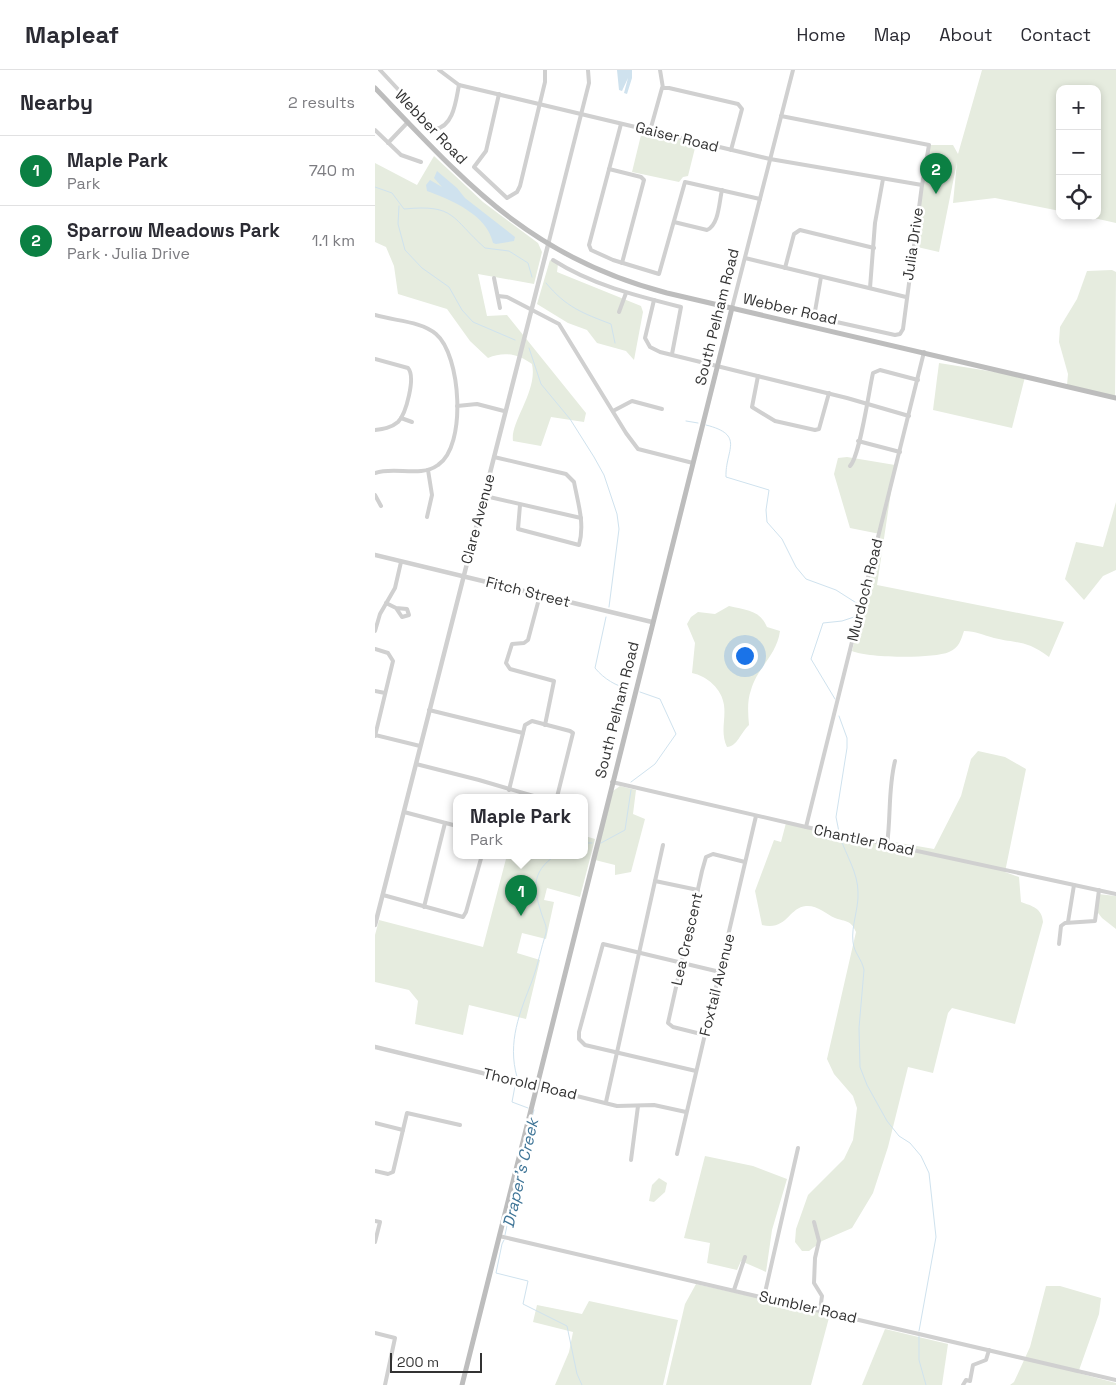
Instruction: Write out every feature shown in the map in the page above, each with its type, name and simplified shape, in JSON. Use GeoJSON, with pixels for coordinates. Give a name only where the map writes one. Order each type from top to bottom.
{"type":"FeatureCollection","features":[{"type":"Feature","properties":{"kind":"main road","name":"Webber Road"},"geometry":{"type":"LineString","coordinates":[[375,88],[480,195],[511,220],[548,245],[619,279],[732,308],[1116,398]]}},
{"type":"Feature","properties":{"kind":"main road","name":"South Pelham Road"},"geometry":{"type":"LineString","coordinates":[[462,1385],[732,308]]}},
{"type":"Feature","properties":{"kind":"street"},"geometry":{"type":"LineString","coordinates":[[379,70],[435,129],[442,127],[452,116],[459,85]]}},
{"type":"Feature","properties":{"kind":"street","name":"Gaiser Road"},"geometry":{"type":"LineString","coordinates":[[439,70],[459,85],[770,160],[921,185]]}},
{"type":"Feature","properties":{"kind":"street"},"geometry":{"type":"LineString","coordinates":[[499,94],[486,150],[473,167],[507,198],[517,192],[520,186],[545,82],[545,70]]}},
{"type":"Feature","properties":{"kind":"street","name":"Clare Avenue"},"geometry":{"type":"LineString","coordinates":[[375,925],[485,496],[504,411],[532,309],[589,83],[588,70]]}},
{"type":"Feature","properties":{"kind":"street"},"geometry":{"type":"LineString","coordinates":[[650,130],[660,91],[663,88],[659,70]]}},
{"type":"Feature","properties":{"kind":"street","name":"South Pelham Road"},"geometry":{"type":"LineString","coordinates":[[732,308],[793,70]]}},
{"type":"Feature","properties":{"kind":"street"},"geometry":{"type":"LineString","coordinates":[[663,88],[741,106],[731,150]]}},
{"type":"Feature","properties":{"kind":"street","name":"Julia Drive"},"geometry":{"type":"LineString","coordinates":[[781,116],[927,143],[929,148],[921,185],[901,334],[895,335],[813,317],[821,277]]}},
{"type":"Feature","properties":{"kind":"street"},"geometry":{"type":"LineString","coordinates":[[388,143],[408,122]]}},
{"type":"Feature","properties":{"kind":"street"},"geometry":{"type":"LineString","coordinates":[[621,124],[589,248],[622,263],[660,274],[685,182],[760,199]]}},
{"type":"Feature","properties":{"kind":"street"},"geometry":{"type":"LineString","coordinates":[[375,130],[405,158],[421,162]]}},
{"type":"Feature","properties":{"kind":"street"},"geometry":{"type":"LineString","coordinates":[[609,169],[641,177],[644,180],[622,263]]}},
{"type":"Feature","properties":{"kind":"street"},"geometry":{"type":"LineString","coordinates":[[870,288],[875,223],[883,179]]}},
{"type":"Feature","properties":{"kind":"street"},"geometry":{"type":"LineString","coordinates":[[674,222],[707,230],[711,228],[722,190]]}},
{"type":"Feature","properties":{"kind":"street"},"geometry":{"type":"LineString","coordinates":[[785,268],[794,234],[800,230],[874,248]]}},
{"type":"Feature","properties":{"kind":"street"},"geometry":{"type":"LineString","coordinates":[[745,258],[906,297]]}},
{"type":"Feature","properties":{"kind":"street"},"geometry":{"type":"LineString","coordinates":[[553,260],[567,269],[627,293],[681,307],[672,354]]}},
{"type":"Feature","properties":{"kind":"street"},"geometry":{"type":"LineString","coordinates":[[494,278],[500,308]]}},
{"type":"Feature","properties":{"kind":"street"},"geometry":{"type":"LineString","coordinates":[[619,312],[627,293]]}},
{"type":"Feature","properties":{"kind":"street"},"geometry":{"type":"LineString","coordinates":[[498,296],[507,297],[559,324],[566,332],[629,439],[638,449],[693,463]]}},
{"type":"Feature","properties":{"kind":"street"},"geometry":{"type":"LineString","coordinates":[[654,300],[645,338],[650,347],[660,352],[829,393],[909,416]]}},
{"type":"Feature","properties":{"kind":"street"},"geometry":{"type":"LineString","coordinates":[[375,315],[425,328],[440,338],[452,364],[458,422],[449,453],[442,462],[428,470],[375,473]]}},
{"type":"Feature","properties":{"kind":"street","name":"Murdoch Road"},"geometry":{"type":"LineString","coordinates":[[806,827],[924,352]]}},
{"type":"Feature","properties":{"kind":"street"},"geometry":{"type":"LineString","coordinates":[[375,359],[401,365],[411,371],[412,378],[401,418],[393,425],[375,430]]}},
{"type":"Feature","properties":{"kind":"street"},"geometry":{"type":"LineString","coordinates":[[850,466],[853,463],[873,373],[876,371],[918,380]]}},
{"type":"Feature","properties":{"kind":"street"},"geometry":{"type":"LineString","coordinates":[[758,376],[752,407],[775,421],[783,423],[819,429],[829,393]]}},
{"type":"Feature","properties":{"kind":"street"},"geometry":{"type":"LineString","coordinates":[[613,410],[632,401],[662,409]]}},
{"type":"Feature","properties":{"kind":"street"},"geometry":{"type":"LineString","coordinates":[[457,406],[477,404],[504,411]]}},
{"type":"Feature","properties":{"kind":"street"},"geometry":{"type":"LineString","coordinates":[[401,418],[412,422]]}},
{"type":"Feature","properties":{"kind":"street"},"geometry":{"type":"LineString","coordinates":[[858,441],[900,452]]}},
{"type":"Feature","properties":{"kind":"street"},"geometry":{"type":"LineString","coordinates":[[494,457],[566,474],[571,478],[574,482],[583,532],[579,544],[518,530],[520,505]]}},
{"type":"Feature","properties":{"kind":"street"},"geometry":{"type":"LineString","coordinates":[[427,517],[432,495],[428,470]]}},
{"type":"Feature","properties":{"kind":"street"},"geometry":{"type":"LineString","coordinates":[[375,495],[381,506]]}},
{"type":"Feature","properties":{"kind":"street"},"geometry":{"type":"LineString","coordinates":[[485,496],[581,518]]}},
{"type":"Feature","properties":{"kind":"street","name":"Fitch Street"},"geometry":{"type":"LineString","coordinates":[[375,555],[652,622]]}},
{"type":"Feature","properties":{"kind":"street"},"geometry":{"type":"LineString","coordinates":[[375,631],[386,602],[395,588],[401,562]]}},
{"type":"Feature","properties":{"kind":"street"},"geometry":{"type":"LineString","coordinates":[[540,595],[528,640],[524,643],[512,642],[506,667],[554,681],[545,724]]}},
{"type":"Feature","properties":{"kind":"street"},"geometry":{"type":"LineString","coordinates":[[386,602],[396,608]]}},
{"type":"Feature","properties":{"kind":"street"},"geometry":{"type":"LineString","coordinates":[[375,649],[386,652],[392,658],[393,664],[375,735],[420,746]]}},
{"type":"Feature","properties":{"kind":"street"},"geometry":{"type":"LineString","coordinates":[[375,690],[385,693]]}},
{"type":"Feature","properties":{"kind":"street"},"geometry":{"type":"LineString","coordinates":[[429,710],[523,733]]}},
{"type":"Feature","properties":{"kind":"street"},"geometry":{"type":"LineString","coordinates":[[509,790],[527,721],[574,732],[558,794]]}},
{"type":"Feature","properties":{"kind":"street"},"geometry":{"type":"LineString","coordinates":[[887,845],[891,813],[889,784],[895,762]]}},
{"type":"Feature","properties":{"kind":"street"},"geometry":{"type":"LineString","coordinates":[[415,764],[525,794]]}},
{"type":"Feature","properties":{"kind":"street","name":"Chantler Road"},"geometry":{"type":"LineString","coordinates":[[612,782],[756,816],[1116,894]]}},
{"type":"Feature","properties":{"kind":"street"},"geometry":{"type":"LineString","coordinates":[[404,812],[453,825]]}},
{"type":"Feature","properties":{"kind":"street","name":"Foxtail Avenue"},"geometry":{"type":"LineString","coordinates":[[677,1154],[756,816]]}},
{"type":"Feature","properties":{"kind":"street"},"geometry":{"type":"LineString","coordinates":[[424,907],[445,822]]}},
{"type":"Feature","properties":{"kind":"street"},"geometry":{"type":"LineString","coordinates":[[605,1102],[663,844]]}},
{"type":"Feature","properties":{"kind":"street","name":"Lea Crescent"},"geometry":{"type":"LineString","coordinates":[[705,1035],[673,1027],[668,1023],[698,890],[705,861],[709,856],[713,854],[745,862]]}},
{"type":"Feature","properties":{"kind":"street"},"geometry":{"type":"LineString","coordinates":[[375,896],[382,896],[463,917],[469,904],[481,859]]}},
{"type":"Feature","properties":{"kind":"street"},"geometry":{"type":"LineString","coordinates":[[655,881],[698,890]]}},
{"type":"Feature","properties":{"kind":"street"},"geometry":{"type":"LineString","coordinates":[[1068,922],[1074,885]]}},
{"type":"Feature","properties":{"kind":"street"},"geometry":{"type":"LineString","coordinates":[[1059,944],[1061,926],[1068,922],[1095,921],[1099,890]]}},
{"type":"Feature","properties":{"kind":"street"},"geometry":{"type":"LineString","coordinates":[[696,1071],[582,1044],[579,1039],[579,1032],[603,944],[720,972]]}},
{"type":"Feature","properties":{"kind":"street","name":"Thorold Road"},"geometry":{"type":"LineString","coordinates":[[375,1047],[622,1106],[654,1105],[686,1112]]}},
{"type":"Feature","properties":{"kind":"street"},"geometry":{"type":"LineString","coordinates":[[631,1160],[637,1128],[638,1106]]}},
{"type":"Feature","properties":{"kind":"street"},"geometry":{"type":"LineString","coordinates":[[375,1171],[389,1174],[393,1172],[407,1113],[460,1126]]}},
{"type":"Feature","properties":{"kind":"street"},"geometry":{"type":"LineString","coordinates":[[375,1123],[403,1130]]}},
{"type":"Feature","properties":{"kind":"street"},"geometry":{"type":"LineString","coordinates":[[764,1297],[797,1148]]}},
{"type":"Feature","properties":{"kind":"street"},"geometry":{"type":"LineString","coordinates":[[375,1220],[380,1222],[375,1242]]}},
{"type":"Feature","properties":{"kind":"street"},"geometry":{"type":"LineString","coordinates":[[814,1222],[819,1241],[815,1258],[815,1284],[823,1296],[820,1310]]}},
{"type":"Feature","properties":{"kind":"street","name":"Sumbler Road"},"geometry":{"type":"LineString","coordinates":[[499,1236],[1116,1380]]}},
{"type":"Feature","properties":{"kind":"street"},"geometry":{"type":"LineString","coordinates":[[734,1290],[745,1256]]}},
{"type":"Feature","properties":{"kind":"street"},"geometry":{"type":"LineString","coordinates":[[375,1333],[395,1338],[385,1385]]}},
{"type":"Feature","properties":{"kind":"street"},"geometry":{"type":"LineString","coordinates":[[963,1385],[965,1380],[970,1381],[973,1365],[986,1360],[989,1350]]}},
{"type":"Feature","properties":{"kind":"shaded area"},"geometry":{"type":"Polygon","coordinates":[[[982,70],[1116,70],[1116,223],[1101,220],[1101,85],[1056,85],[1056,210],[995,198],[953,203],[957,162],[939,252],[913,246],[929,145],[953,145],[958,154],[982,70]]]}},
{"type":"Feature","properties":{"kind":"shaded area"},"geometry":{"type":"Polygon","coordinates":[[[642,131],[696,144],[688,176],[683,177],[679,182],[632,172],[642,131]]]}},
{"type":"Feature","properties":{"kind":"shaded area"},"geometry":{"type":"Polygon","coordinates":[[[434,156],[483,202],[538,243],[542,252],[534,284],[478,274],[487,316],[507,315],[586,413],[584,422],[551,417],[541,446],[513,441],[513,433],[531,385],[532,364],[521,358],[505,354],[488,358],[470,341],[447,309],[398,294],[394,266],[386,247],[375,242],[375,163],[417,185],[434,156]]]}},
{"type":"Feature","properties":{"kind":"shaded area"},"geometry":{"type":"Polygon","coordinates":[[[550,260],[558,264],[557,272],[641,306],[643,312],[634,360],[626,351],[597,343],[587,330],[568,323],[537,304],[550,260]]]}},
{"type":"Feature","properties":{"kind":"shaded area"},"geometry":{"type":"Polygon","coordinates":[[[1112,270],[1116,272],[1115,397],[1067,385],[1068,374],[1059,342],[1060,327],[1077,299],[1087,271],[1112,270]]]}},
{"type":"Feature","properties":{"kind":"shaded area"},"geometry":{"type":"Polygon","coordinates":[[[939,363],[1025,377],[1012,428],[933,410],[939,363]]]}},
{"type":"Feature","properties":{"kind":"shaded area"},"geometry":{"type":"Polygon","coordinates":[[[847,457],[895,465],[877,585],[1064,622],[1049,657],[1023,643],[964,631],[955,648],[941,654],[915,657],[872,655],[852,651],[880,534],[850,528],[834,474],[838,458],[847,457]]]}},
{"type":"Feature","properties":{"kind":"shaded area"},"geometry":{"type":"Polygon","coordinates":[[[1116,502],[1116,570],[1103,576],[1084,600],[1065,579],[1076,542],[1103,547],[1116,502]]]}},
{"type":"Feature","properties":{"kind":"shaded area"},"geometry":{"type":"Polygon","coordinates":[[[729,606],[752,612],[761,617],[767,627],[780,631],[775,647],[751,690],[748,703],[749,725],[734,745],[727,747],[724,736],[723,699],[713,684],[703,677],[692,673],[695,643],[687,624],[691,617],[698,612],[715,614],[729,606]]]}},
{"type":"Feature","properties":{"kind":"shaded area"},"geometry":{"type":"Polygon","coordinates":[[[978,751],[1005,757],[1026,769],[1005,872],[1019,877],[1021,902],[1033,906],[1039,911],[1043,922],[1015,1024],[952,1008],[948,1013],[933,1073],[908,1067],[888,1147],[873,1193],[852,1228],[822,1241],[809,1251],[802,1251],[795,1242],[796,1229],[808,1195],[844,1159],[853,1140],[857,1108],[853,1096],[834,1074],[827,1059],[856,932],[848,922],[810,906],[800,908],[777,925],[762,925],[755,891],[774,840],[781,842],[786,823],[934,849],[961,796],[971,759],[978,751]]]}},
{"type":"Feature","properties":{"kind":"shaded area"},"geometry":{"type":"Polygon","coordinates":[[[620,786],[636,790],[633,814],[645,819],[631,872],[615,875],[615,865],[595,860],[613,791],[620,786]]]}},
{"type":"Feature","properties":{"kind":"shaded area"},"geometry":{"type":"Polygon","coordinates":[[[588,837],[595,839],[580,897],[547,888],[544,900],[554,902],[546,939],[522,933],[517,953],[540,960],[526,1019],[469,1005],[463,1035],[415,1024],[418,1001],[409,990],[375,982],[375,935],[379,920],[483,947],[506,859],[588,859],[588,837]]]}},
{"type":"Feature","properties":{"kind":"shaded area"},"geometry":{"type":"Polygon","coordinates":[[[1098,894],[1116,896],[1116,929],[1102,918],[1095,909],[1098,894]]]}},
{"type":"Feature","properties":{"kind":"shaded area"},"geometry":{"type":"Polygon","coordinates":[[[705,1156],[753,1166],[787,1179],[772,1230],[766,1272],[741,1261],[737,1270],[707,1263],[710,1243],[684,1238],[705,1156]]]}},
{"type":"Feature","properties":{"kind":"shaded area"},"geometry":{"type":"Polygon","coordinates":[[[659,1178],[667,1183],[665,1192],[654,1202],[649,1201],[652,1185],[659,1178]]]}},
{"type":"Feature","properties":{"kind":"shaded area"},"geometry":{"type":"Polygon","coordinates":[[[696,1284],[830,1314],[811,1385],[666,1385],[685,1304],[696,1284]]]}},
{"type":"Feature","properties":{"kind":"shaded area"},"geometry":{"type":"Polygon","coordinates":[[[1046,1286],[1060,1286],[1101,1298],[1099,1314],[1078,1373],[1116,1383],[1116,1385],[1010,1385],[1014,1382],[1030,1347],[1046,1286]]]}},
{"type":"Feature","properties":{"kind":"shaded area"},"geometry":{"type":"Polygon","coordinates":[[[589,1301],[678,1320],[663,1385],[555,1385],[569,1352],[573,1332],[533,1322],[537,1305],[582,1314],[589,1301]]]}},
{"type":"Feature","properties":{"kind":"shaded area"},"geometry":{"type":"Polygon","coordinates":[[[885,1329],[948,1344],[942,1385],[862,1385],[885,1329]]]}},
{"type":"Feature","properties":{"kind":"water"},"geometry":{"type":"Polygon","coordinates":[[[617,70],[632,70],[632,78],[627,94],[624,93],[628,78],[622,91],[619,90],[617,70]]]}},
{"type":"Feature","properties":{"kind":"water"},"geometry":{"type":"Polygon","coordinates":[[[437,171],[457,188],[465,198],[515,237],[514,241],[493,243],[484,224],[476,217],[457,204],[427,191],[426,185],[430,180],[442,187],[434,178],[437,171]]]}},
{"type":"Feature","properties":{"kind":"waterway","name":"Draper's Creek"},"geometry":{"type":"LineString","coordinates":[[375,187],[392,193],[404,209],[434,209],[451,215],[485,248],[509,251],[528,263],[532,277]]}},
{"type":"Feature","properties":{"kind":"waterway","name":"Draper's Creek"},"geometry":{"type":"LineString","coordinates":[[399,206],[398,224],[405,250],[422,268],[449,287],[462,310],[473,322],[515,340]]}},
{"type":"Feature","properties":{"kind":"waterway","name":"Draper's Creek"},"geometry":{"type":"LineString","coordinates":[[546,283],[568,304],[611,324],[615,343]]}},
{"type":"Feature","properties":{"kind":"waterway","name":"Draper's Creek"},"geometry":{"type":"LineString","coordinates":[[529,348],[541,384],[570,419],[604,475],[617,514],[619,529],[609,607]]}},
{"type":"Feature","properties":{"kind":"waterway"},"geometry":{"type":"LineString","coordinates":[[686,421],[698,423]]}},
{"type":"Feature","properties":{"kind":"waterway","name":"Draper's Creek"},"geometry":{"type":"LineString","coordinates":[[706,425],[718,429],[730,439],[731,445],[726,467],[726,477],[769,490],[766,510],[767,522],[782,539],[796,567],[806,579],[836,590],[858,604],[854,617],[842,621],[823,623],[811,659],[835,699]]}},
{"type":"Feature","properties":{"kind":"waterway"},"geometry":{"type":"LineString","coordinates":[[606,617],[595,668],[611,682],[629,689]]}},
{"type":"Feature","properties":{"kind":"waterway","name":"Draper's Creek"},"geometry":{"type":"LineString","coordinates":[[631,782],[655,764],[676,734],[660,699],[640,692]]}},
{"type":"Feature","properties":{"kind":"waterway","name":"Draper's Creek"},"geometry":{"type":"LineString","coordinates":[[839,716],[847,738],[847,748],[836,817],[839,832]]}},
{"type":"Feature","properties":{"kind":"waterway","name":"Draper's Creek"},"geometry":{"type":"LineString","coordinates":[[601,843],[625,830],[631,790]]}},
{"type":"Feature","properties":{"kind":"waterway","name":"Draper's Creek"},"geometry":{"type":"LineString","coordinates":[[840,837],[854,871],[857,885],[858,898],[853,942],[864,970],[859,1028],[860,1067],[867,1085],[887,1121],[899,1136],[910,1143],[921,1156],[929,1173],[936,1237],[919,1331]]}},
{"type":"Feature","properties":{"kind":"waterway","name":"Draper's Creek"},"geometry":{"type":"LineString","coordinates":[[517,1077],[513,1052],[516,1028],[534,975],[546,931],[546,925],[537,899],[536,883],[541,869],[551,859]]}},
{"type":"Feature","properties":{"kind":"waterway","name":"Draper's Creek"},"geometry":{"type":"LineString","coordinates":[[515,1086],[512,1102],[528,1108]]}},
{"type":"Feature","properties":{"kind":"waterway","name":"Draper's Creek"},"geometry":{"type":"LineString","coordinates":[[524,1147],[534,1110]]}},
{"type":"Feature","properties":{"kind":"waterway","name":"Draper's Creek"},"geometry":{"type":"LineString","coordinates":[[505,1235],[522,1156]]}},
{"type":"Feature","properties":{"kind":"waterway","name":"Draper's Creek"},"geometry":{"type":"LineString","coordinates":[[504,1240],[496,1273],[528,1281],[523,1304],[567,1326],[577,1374],[582,1385]]}},
{"type":"Feature","properties":{"kind":"waterway","name":"Draper's Creek"},"geometry":{"type":"LineString","coordinates":[[919,1336],[919,1360],[926,1385]]}},
{"type":"Feature","properties":{"kind":"place","name":"Sparrow Meadows Park"},"geometry":{"type":"Point","coordinates":[936,194]}},
{"type":"Feature","properties":{"kind":"place","name":"Maple Park"},"geometry":{"type":"Point","coordinates":[521,916]}}]}
